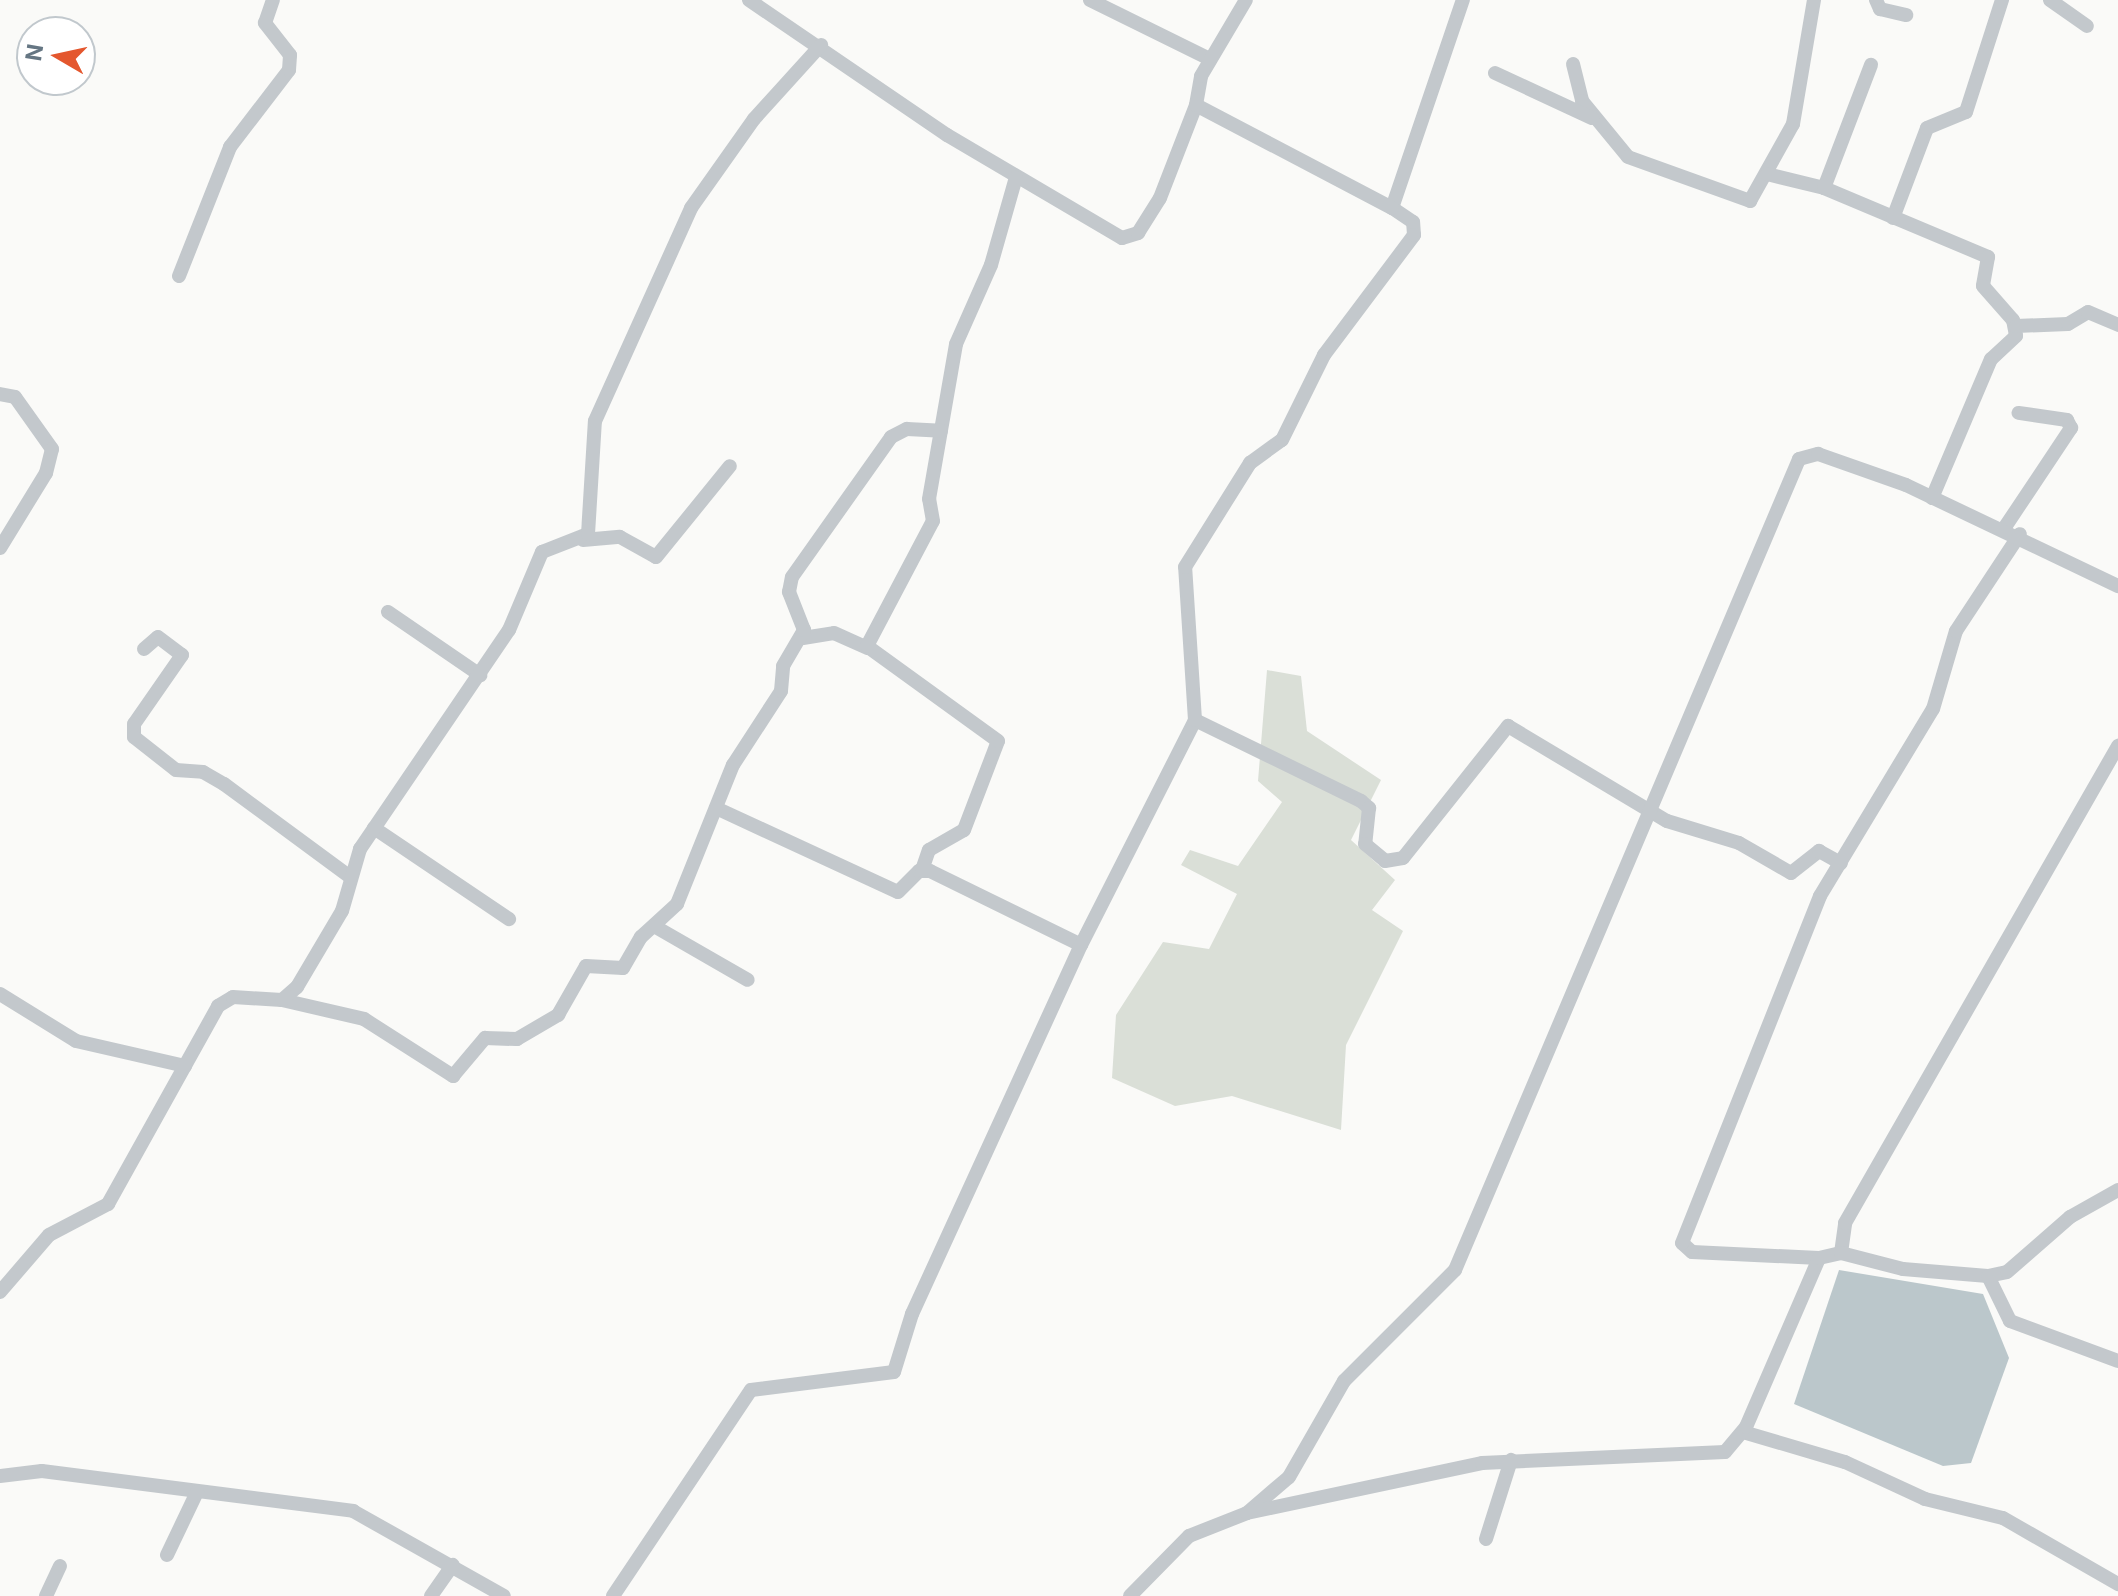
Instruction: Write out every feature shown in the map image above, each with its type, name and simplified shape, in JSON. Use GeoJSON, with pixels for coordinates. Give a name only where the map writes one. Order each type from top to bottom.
{"type":"FeatureCollection","features":[{"type":"Feature","properties":{"kind":"street"},"geometry":{"type":"LineString","coordinates":[[179,276],[230,147],[289,70],[290,55],[265,23],[273,0]]}},
{"type":"Feature","properties":{"kind":"street"},"geometry":{"type":"LineString","coordinates":[[749,0],[1016,177],[1107,233],[1133,237],[1173,173],[1210,59],[1246,0]]}},
{"type":"Feature","properties":{"kind":"street"},"geometry":{"type":"LineString","coordinates":[[1090,0],[1210,59]]}},
{"type":"Feature","properties":{"kind":"street"},"geometry":{"type":"LineString","coordinates":[[1392,208],[1463,0]]}},
{"type":"Feature","properties":{"kind":"street"},"geometry":{"type":"LineString","coordinates":[[1573,64],[1594,119],[1628,157],[1750,201],[1793,124],[1814,0]]}},
{"type":"Feature","properties":{"kind":"street"},"geometry":{"type":"LineString","coordinates":[[1876,0],[1880,9],[1906,15]]}},
{"type":"Feature","properties":{"kind":"street"},"geometry":{"type":"LineString","coordinates":[[1893,218],[1927,128],[1966,112],[2002,0]]}},
{"type":"Feature","properties":{"kind":"street"},"geometry":{"type":"LineString","coordinates":[[2050,0],[2087,26]]}},
{"type":"Feature","properties":{"kind":"street"},"geometry":{"type":"LineString","coordinates":[[583,540],[595,421],[679,231],[754,119],[821,45]]}},
{"type":"Feature","properties":{"kind":"street"},"geometry":{"type":"LineString","coordinates":[[1824,188],[1871,65]]}},
{"type":"Feature","properties":{"kind":"street"},"geometry":{"type":"LineString","coordinates":[[1495,73],[1594,119]]}},
{"type":"Feature","properties":{"kind":"street"},"geometry":{"type":"LineString","coordinates":[[613,1596],[751,1390],[894,1372],[912,1314],[1081,945],[1195,720],[1182,574],[1250,463],[1282,440],[1324,355],[1414,235],[1413,222],[1392,208],[1196,105]]}},
{"type":"Feature","properties":{"kind":"street"},"geometry":{"type":"LineString","coordinates":[[1767,174],[1824,188],[1986,256],[1983,286],[2016,326]]}},
{"type":"Feature","properties":{"kind":"street"},"geometry":{"type":"LineString","coordinates":[[868,648],[932,524],[941,431],[958,335],[991,265],[1016,177]]}},
{"type":"Feature","properties":{"kind":"street"},"geometry":{"type":"LineString","coordinates":[[2016,326],[2068,324],[2088,312],[2118,325]]}},
{"type":"Feature","properties":{"kind":"street"},"geometry":{"type":"LineString","coordinates":[[1932,498],[1991,359],[2011,344],[2016,326]]}},
{"type":"Feature","properties":{"kind":"street"},"geometry":{"type":"LineString","coordinates":[[0,394],[15,397],[52,449],[46,473],[0,548]]}},
{"type":"Feature","properties":{"kind":"street"},"geometry":{"type":"LineString","coordinates":[[2003,530],[2071,428],[2067,420],[2019,413]]}},
{"type":"Feature","properties":{"kind":"street"},"geometry":{"type":"LineString","coordinates":[[1,1290],[36,1246],[64,1228],[91,1220],[118,1190],[185,1066],[227,1000],[282,1000],[364,1019],[453,1076],[485,1038],[517,1039],[558,1015],[586,966],[623,968],[683,894],[716,808],[803,638],[789,592],[792,577],[866,463],[900,430],[941,431]]}},
{"type":"Feature","properties":{"kind":"street"},"geometry":{"type":"LineString","coordinates":[[1247,1513],[1289,1477],[1344,1381],[1446,1284],[1646,809],[1764,555],[1799,459],[1818,454],[1932,498],[2003,530],[2020,534],[2118,586]]}},
{"type":"Feature","properties":{"kind":"street"},"geometry":{"type":"LineString","coordinates":[[282,1000],[334,927],[350,877],[374,828],[509,630],[542,552],[583,540],[620,537],[656,557],[730,466]]}},
{"type":"Feature","properties":{"kind":"street"},"geometry":{"type":"LineString","coordinates":[[2020,534],[1956,631],[1939,697],[1820,896],[1682,1243],[1692,1252],[1819,1258],[1841,1253],[1903,1269],[1988,1276],[2007,1272],[2070,1217],[2118,1190]]}},
{"type":"Feature","properties":{"kind":"street"},"geometry":{"type":"LineString","coordinates":[[388,612],[480,675]]}},
{"type":"Feature","properties":{"kind":"street"},"geometry":{"type":"LineString","coordinates":[[716,808],[898,892],[922,870],[929,850],[964,830],[998,741],[868,648],[834,633],[803,638]]}},
{"type":"Feature","properties":{"kind":"street"},"geometry":{"type":"LineString","coordinates":[[144,649],[158,637],[182,655],[134,724],[134,737],[176,770],[203,772],[224,784],[350,877]]}},
{"type":"Feature","properties":{"kind":"street"},"geometry":{"type":"LineString","coordinates":[[1195,720],[1361,801],[1369,808],[1365,844],[1385,861],[1403,858],[1505,727],[1603,777],[1646,809],[1739,843],[1791,873],[1819,851],[1841,863]]}},
{"type":"Feature","properties":{"kind":"street"},"geometry":{"type":"LineString","coordinates":[[1841,1253],[1845,1223],[2118,746]]}},
{"type":"Feature","properties":{"kind":"street"},"geometry":{"type":"LineString","coordinates":[[374,828],[509,919]]}},
{"type":"Feature","properties":{"kind":"street"},"geometry":{"type":"LineString","coordinates":[[922,870],[1081,945]]}},
{"type":"Feature","properties":{"kind":"street"},"geometry":{"type":"LineString","coordinates":[[654,926],[748,980]]}},
{"type":"Feature","properties":{"kind":"street"},"geometry":{"type":"LineString","coordinates":[[0,994],[76,1041],[185,1066]]}},
{"type":"Feature","properties":{"kind":"street"},"geometry":{"type":"LineString","coordinates":[[1130,1596],[1189,1536],[1247,1513],[1511,1460],[1710,1454],[1733,1448],[1743,1432],[1819,1258]]}},
{"type":"Feature","properties":{"kind":"street"},"geometry":{"type":"LineString","coordinates":[[1988,1276],[2010,1321],[2118,1361]]}},
{"type":"Feature","properties":{"kind":"street"},"geometry":{"type":"LineString","coordinates":[[1743,1432],[1845,1462],[1925,1499],[2003,1518],[2118,1584]]}},
{"type":"Feature","properties":{"kind":"street"},"geometry":{"type":"LineString","coordinates":[[1486,1539],[1511,1460]]}},
{"type":"Feature","properties":{"kind":"street"},"geometry":{"type":"LineString","coordinates":[[0,1476],[42,1471],[353,1511],[504,1596]]}},
{"type":"Feature","properties":{"kind":"street"},"geometry":{"type":"LineString","coordinates":[[167,1555],[197,1492]]}},
{"type":"Feature","properties":{"kind":"street"},"geometry":{"type":"LineString","coordinates":[[431,1596],[453,1565]]}},
{"type":"Feature","properties":{"kind":"street"},"geometry":{"type":"LineString","coordinates":[[46,1596],[60,1566]]}},
{"type":"Feature","properties":{"kind":"shaded area"},"geometry":{"type":"Polygon","coordinates":[[[1267,670],[1301,676],[1307,731],[1381,780],[1351,840],[1395,880],[1372,910],[1403,931],[1346,1045],[1341,1130],[1232,1096],[1175,1106],[1112,1078],[1116,1015],[1163,942],[1209,949],[1237,894],[1181,865],[1190,850],[1238,866],[1282,802],[1258,781],[1267,670]]]}},
{"type":"Feature","properties":{"kind":"shaded area"},"geometry":{"type":"Polygon","coordinates":[[[1839,1270],[1983,1294],[2009,1358],[1971,1463],[1943,1466],[1794,1404],[1839,1270]]]}}]}
